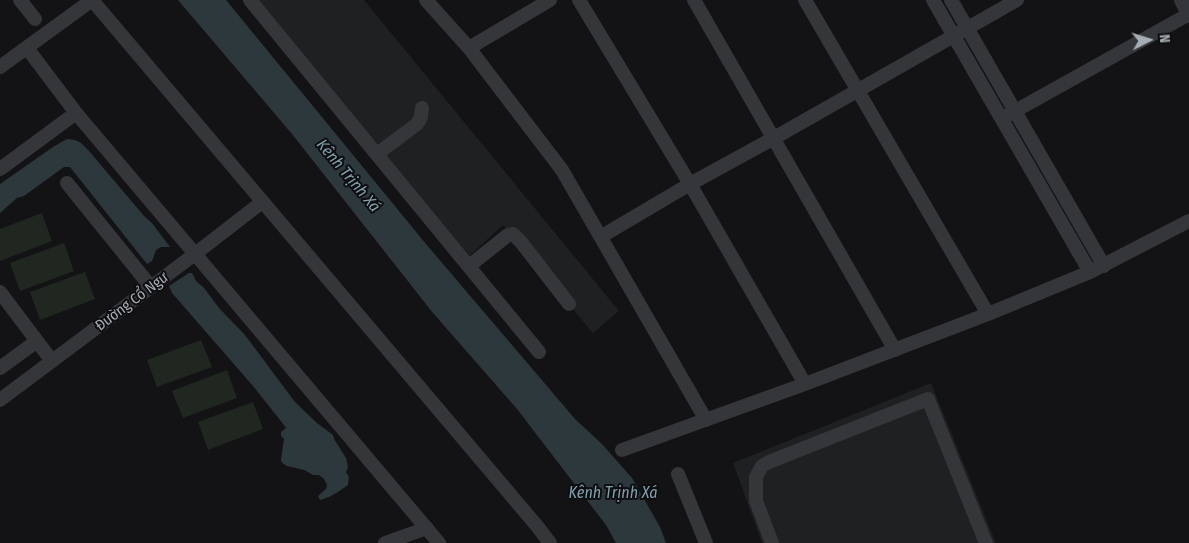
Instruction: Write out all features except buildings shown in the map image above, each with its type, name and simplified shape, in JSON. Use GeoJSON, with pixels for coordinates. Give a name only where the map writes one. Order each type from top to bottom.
{"type":"FeatureCollection","features":[{"type":"Feature","properties":{"kind":"street"},"geometry":{"type":"LineString","coordinates":[[20,0],[35,19]]}},
{"type":"Feature","properties":{"kind":"street"},"geometry":{"type":"LineString","coordinates":[[0,67],[92,0],[550,543]]}},
{"type":"Feature","properties":{"kind":"street"},"geometry":{"type":"LineString","coordinates":[[250,0],[539,352]]}},
{"type":"Feature","properties":{"kind":"street"},"geometry":{"type":"LineString","coordinates":[[426,0],[469,48],[562,170],[602,236],[706,420]]}},
{"type":"Feature","properties":{"kind":"street"},"geometry":{"type":"LineString","coordinates":[[469,48],[550,0]]}},
{"type":"Feature","properties":{"kind":"street"},"geometry":{"type":"LineString","coordinates":[[579,0],[690,184],[805,384]]}},
{"type":"Feature","properties":{"kind":"street"},"geometry":{"type":"LineString","coordinates":[[694,0],[895,350]]}},
{"type":"Feature","properties":{"kind":"street"},"geometry":{"type":"LineString","coordinates":[[805,0],[988,314]]}},
{"type":"Feature","properties":{"kind":"street"},"geometry":{"type":"LineString","coordinates":[[933,0],[1090,272]]}},
{"type":"Feature","properties":{"kind":"street"},"geometry":{"type":"LineString","coordinates":[[952,0],[1104,266]]}},
{"type":"Feature","properties":{"kind":"street"},"geometry":{"type":"LineString","coordinates":[[602,236],[690,184],[1017,0]]}},
{"type":"Feature","properties":{"kind":"street"},"geometry":{"type":"LineString","coordinates":[[1001,119],[1189,15],[1181,0]]}},
{"type":"Feature","properties":{"kind":"street"},"geometry":{"type":"LineString","coordinates":[[26,48],[76,113],[439,543]]}},
{"type":"Feature","properties":{"kind":"street"},"geometry":{"type":"LineString","coordinates":[[377,154],[417,124],[422,108]]}},
{"type":"Feature","properties":{"kind":"street"},"geometry":{"type":"LineString","coordinates":[[0,169],[76,113]]}},
{"type":"Feature","properties":{"kind":"street"},"geometry":{"type":"LineString","coordinates":[[67,183],[151,287]]}},
{"type":"Feature","properties":{"kind":"street","name":"Đường Cổ Ngư"},"geometry":{"type":"LineString","coordinates":[[0,400],[196,254],[262,202]]}},
{"type":"Feature","properties":{"kind":"street"},"geometry":{"type":"LineString","coordinates":[[622,450],[805,384],[988,314],[1104,266],[1189,221]]}},
{"type":"Feature","properties":{"kind":"street"},"geometry":{"type":"LineString","coordinates":[[469,266],[508,235],[513,234],[569,304]]}},
{"type":"Feature","properties":{"kind":"street"},"geometry":{"type":"LineString","coordinates":[[0,292],[52,361]]}},
{"type":"Feature","properties":{"kind":"street"},"geometry":{"type":"LineString","coordinates":[[0,368],[37,341]]}},
{"type":"Feature","properties":{"kind":"street"},"geometry":{"type":"LineString","coordinates":[[772,543],[756,501],[756,477],[762,466],[928,399],[986,543]]}},
{"type":"Feature","properties":{"kind":"street"},"geometry":{"type":"LineString","coordinates":[[678,474],[706,543]]}},
{"type":"Feature","properties":{"kind":"street"},"geometry":{"type":"LineString","coordinates":[[385,543],[427,528]]}},
{"type":"Feature","properties":{"kind":"shaded area"},"geometry":{"type":"Polygon","coordinates":[[[256,0],[364,0],[619,311],[593,333],[503,225],[468,257],[256,0]]]}},
{"type":"Feature","properties":{"kind":"shaded area"},"geometry":{"type":"Polygon","coordinates":[[[42,213],[52,241],[0,261],[0,229],[42,213]]]}},
{"type":"Feature","properties":{"kind":"shaded area"},"geometry":{"type":"Polygon","coordinates":[[[64,243],[74,271],[20,291],[10,263],[64,243]]]}},
{"type":"Feature","properties":{"kind":"shaded area"},"geometry":{"type":"Polygon","coordinates":[[[85,272],[95,299],[40,320],[30,292],[85,272]]]}},
{"type":"Feature","properties":{"kind":"shaded area"},"geometry":{"type":"Polygon","coordinates":[[[201,340],[212,367],[157,387],[147,360],[201,340]]]}},
{"type":"Feature","properties":{"kind":"shaded area"},"geometry":{"type":"Polygon","coordinates":[[[227,370],[237,398],[183,418],[172,391],[227,370]]]}},
{"type":"Feature","properties":{"kind":"shaded area"},"geometry":{"type":"Polygon","coordinates":[[[931,383],[996,543],[762,543],[733,463],[931,383]]]}},
{"type":"Feature","properties":{"kind":"shaded area"},"geometry":{"type":"Polygon","coordinates":[[[253,402],[263,429],[208,450],[198,422],[253,402]]]}},
{"type":"Feature","properties":{"kind":"water","name":"Kênh Trịnh Xá"},"geometry":{"type":"Polygon","coordinates":[[[178,0],[226,0],[426,244],[575,419],[602,444],[632,478],[660,527],[666,543],[616,543],[606,525],[517,409],[433,313],[292,134],[178,0]]]}},
{"type":"Feature","properties":{"kind":"water"},"geometry":{"type":"Polygon","coordinates":[[[67,139],[81,143],[89,151],[152,223],[170,247],[161,247],[156,250],[152,261],[147,264],[70,167],[64,167],[24,196],[17,198],[0,213],[0,184],[67,139]]]}},
{"type":"Feature","properties":{"kind":"water"},"geometry":{"type":"Polygon","coordinates":[[[192,273],[196,281],[204,288],[219,308],[245,335],[295,402],[333,435],[346,458],[348,467],[346,472],[349,477],[348,485],[329,497],[320,500],[318,496],[326,489],[327,485],[324,479],[319,475],[313,475],[282,463],[284,439],[281,436],[281,432],[286,428],[253,386],[172,293],[169,286],[192,273]]]}}]}
